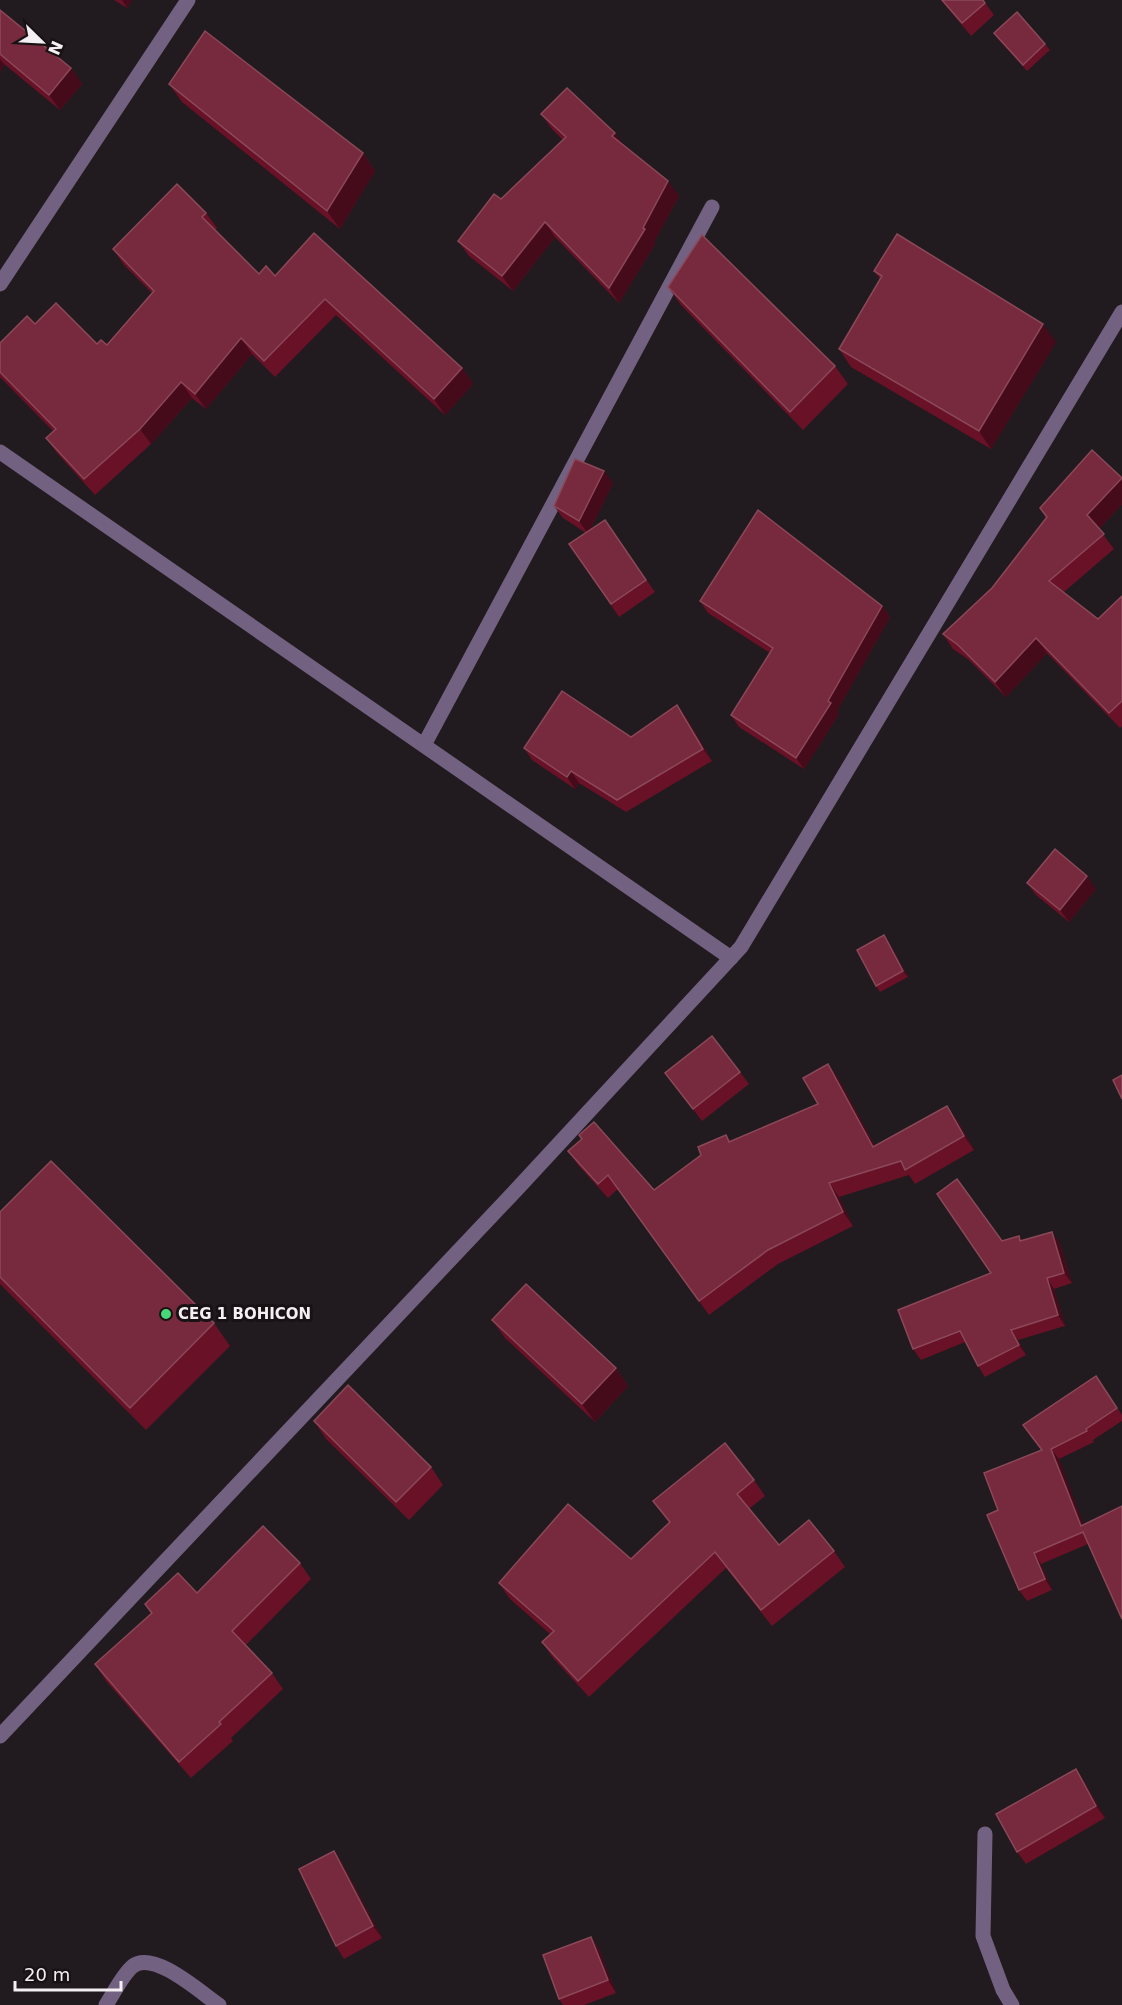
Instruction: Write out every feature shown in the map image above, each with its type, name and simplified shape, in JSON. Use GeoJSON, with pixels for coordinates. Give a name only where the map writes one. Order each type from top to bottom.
{"type":"FeatureCollection","features":[{"type":"Feature","properties":{"kind":"street"},"geometry":{"type":"LineString","coordinates":[[0,284],[188,0]]}},
{"type":"Feature","properties":{"kind":"street"},"geometry":{"type":"LineString","coordinates":[[424,745],[712,207]]}},
{"type":"Feature","properties":{"kind":"street"},"geometry":{"type":"LineString","coordinates":[[0,1736],[517,1189],[741,947],[1122,312]]}},
{"type":"Feature","properties":{"kind":"street"},"geometry":{"type":"LineString","coordinates":[[0,452],[731,958]]}},
{"type":"Feature","properties":{"kind":"street"},"geometry":{"type":"LineString","coordinates":[[985,1834],[982,1936],[1003,1990],[1012,2005]]}},
{"type":"Feature","properties":{"kind":"street"},"geometry":{"type":"LineString","coordinates":[[106,2005],[134,1965],[148,1961],[161,1965],[219,2005]]}},
{"type":"Feature","properties":{"kind":"building"},"geometry":{"type":"Polygon","coordinates":[[[942,0],[983,0],[985,3],[962,23],[942,0]]]}},
{"type":"Feature","properties":{"kind":"building"},"geometry":{"type":"Polygon","coordinates":[[[0,10],[71,68],[49,95],[0,54],[0,10]]]}},
{"type":"Feature","properties":{"kind":"building"},"geometry":{"type":"Polygon","coordinates":[[[1017,12],[1045,44],[1023,65],[994,33],[1017,12]]]}},
{"type":"Feature","properties":{"kind":"building"},"geometry":{"type":"Polygon","coordinates":[[[205,31],[363,153],[327,211],[169,84],[205,31]]]}},
{"type":"Feature","properties":{"kind":"building"},"geometry":{"type":"Polygon","coordinates":[[[567,88],[615,133],[612,136],[668,181],[643,228],[645,229],[609,288],[545,222],[502,276],[458,241],[494,194],[501,199],[566,137],[541,114],[567,88]]]}},
{"type":"Feature","properties":{"kind":"building"},"geometry":{"type":"Polygon","coordinates":[[[177,184],[206,213],[202,217],[259,274],[266,266],[275,276],[314,233],[462,368],[434,399],[325,299],[264,361],[241,338],[195,394],[181,382],[140,429],[84,479],[46,438],[56,429],[0,372],[0,343],[27,316],[35,324],[56,303],[97,344],[101,340],[107,345],[154,291],[113,249],[177,184]]]}},
{"type":"Feature","properties":{"kind":"building"},"geometry":{"type":"Polygon","coordinates":[[[897,234],[1043,324],[979,431],[839,349],[882,276],[874,271],[897,234]]]}},
{"type":"Feature","properties":{"kind":"building"},"geometry":{"type":"Polygon","coordinates":[[[702,235],[835,366],[790,412],[668,287],[702,235]]]}},
{"type":"Feature","properties":{"kind":"building"},"geometry":{"type":"Polygon","coordinates":[[[1092,450],[1122,478],[1087,515],[1104,534],[1049,581],[1098,619],[1122,596],[1122,701],[1109,713],[1036,638],[995,682],[958,645],[943,634],[992,588],[1047,517],[1040,508],[1092,450]]]}},
{"type":"Feature","properties":{"kind":"building"},"geometry":{"type":"Polygon","coordinates":[[[575,459],[604,471],[579,521],[554,506],[575,459]]]}},
{"type":"Feature","properties":{"kind":"building"},"geometry":{"type":"Polygon","coordinates":[[[758,510],[882,606],[828,701],[831,703],[796,758],[731,715],[773,648],[700,601],[758,510]]]}},
{"type":"Feature","properties":{"kind":"building"},"geometry":{"type":"Polygon","coordinates":[[[605,520],[646,580],[611,604],[569,544],[605,520]]]}},
{"type":"Feature","properties":{"kind":"building"},"geometry":{"type":"Polygon","coordinates":[[[562,691],[631,737],[677,705],[703,749],[617,800],[571,771],[567,777],[524,748],[562,691]]]}},
{"type":"Feature","properties":{"kind":"building"},"geometry":{"type":"Polygon","coordinates":[[[1055,849],[1087,876],[1060,910],[1027,883],[1055,849]]]}},
{"type":"Feature","properties":{"kind":"building"},"geometry":{"type":"Polygon","coordinates":[[[884,935],[903,971],[876,986],[857,950],[884,935]]]}},
{"type":"Feature","properties":{"kind":"building"},"geometry":{"type":"Polygon","coordinates":[[[712,1036],[740,1072],[693,1109],[665,1073],[712,1036]]]}},
{"type":"Feature","properties":{"kind":"building"},"geometry":{"type":"Polygon","coordinates":[[[828,1064],[873,1147],[947,1106],[964,1136],[905,1170],[901,1161],[829,1183],[843,1212],[768,1250],[699,1301],[608,1175],[598,1184],[568,1151],[582,1139],[579,1135],[594,1122],[654,1190],[701,1155],[698,1147],[726,1135],[729,1142],[818,1104],[803,1078],[828,1064]]]}},
{"type":"Feature","properties":{"kind":"building"},"geometry":{"type":"Polygon","coordinates":[[[1122,1075],[1122,1099],[1113,1080],[1122,1075]]]}},
{"type":"Feature","properties":{"kind":"building"},"geometry":{"type":"Polygon","coordinates":[[[51,1161],[214,1323],[130,1408],[0,1277],[0,1212],[51,1161]]]}},
{"type":"Feature","properties":{"kind":"building"},"geometry":{"type":"Polygon","coordinates":[[[957,1179],[1002,1241],[1019,1236],[1020,1241],[1052,1232],[1064,1273],[1047,1278],[1058,1315],[1011,1330],[1019,1345],[978,1366],[960,1331],[913,1349],[898,1310],[991,1273],[937,1194],[957,1179]]]}},
{"type":"Feature","properties":{"kind":"building"},"geometry":{"type":"Polygon","coordinates":[[[526,1284],[616,1368],[582,1404],[492,1320],[526,1284]]]}},
{"type":"Feature","properties":{"kind":"building"},"geometry":{"type":"Polygon","coordinates":[[[1096,1376],[1117,1408],[1086,1429],[1087,1431],[1051,1449],[1081,1526],[1122,1506],[1122,1619],[1083,1532],[1034,1553],[1045,1579],[1019,1590],[987,1515],[998,1510],[984,1473],[1042,1450],[1023,1425],[1096,1376]]]}},
{"type":"Feature","properties":{"kind":"building"},"geometry":{"type":"Polygon","coordinates":[[[348,1385],[431,1467],[396,1502],[314,1421],[348,1385]]]}},
{"type":"Feature","properties":{"kind":"building"},"geometry":{"type":"Polygon","coordinates":[[[725,1443],[754,1480],[737,1494],[779,1545],[809,1520],[834,1551],[761,1610],[715,1552],[578,1681],[542,1642],[554,1631],[499,1583],[568,1504],[631,1559],[670,1522],[653,1501],[725,1443]]]}},
{"type":"Feature","properties":{"kind":"building"},"geometry":{"type":"Polygon","coordinates":[[[263,1526],[300,1563],[232,1631],[272,1673],[179,1762],[95,1664],[152,1613],[145,1604],[178,1573],[197,1593],[263,1526]]]}},
{"type":"Feature","properties":{"kind":"building"},"geometry":{"type":"Polygon","coordinates":[[[1076,1769],[1096,1806],[1017,1852],[996,1814],[1076,1769]]]}},
{"type":"Feature","properties":{"kind":"building"},"geometry":{"type":"Polygon","coordinates":[[[334,1851],[373,1926],[336,1946],[299,1869],[334,1851]]]}},
{"type":"Feature","properties":{"kind":"building"},"geometry":{"type":"Polygon","coordinates":[[[591,1937],[608,1980],[559,1999],[543,1955],[591,1937]]]}},
{"type":"Feature","properties":{"kind":"place","name":"CEG 1 BOHICON"},"geometry":{"type":"Point","coordinates":[166,1314]}}]}
